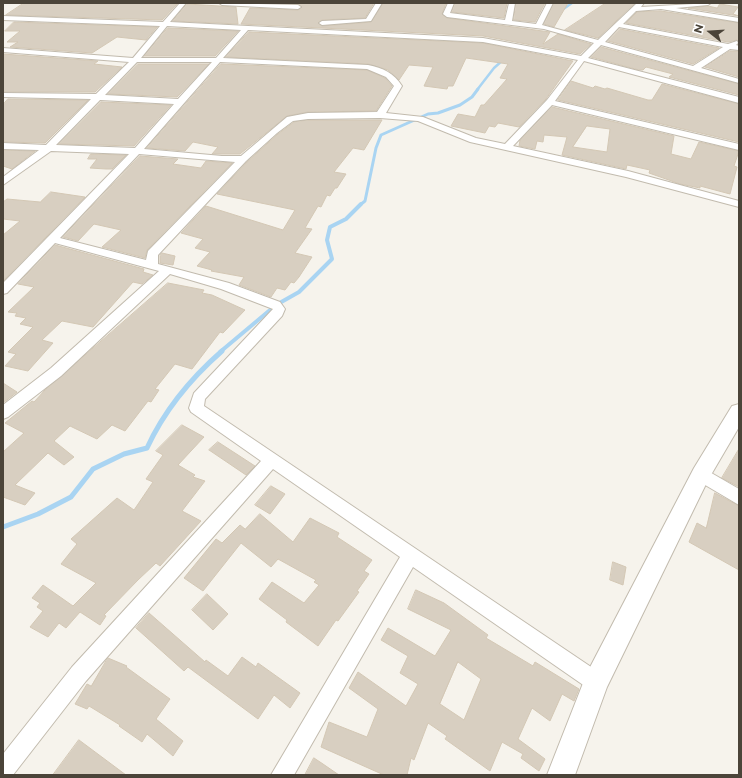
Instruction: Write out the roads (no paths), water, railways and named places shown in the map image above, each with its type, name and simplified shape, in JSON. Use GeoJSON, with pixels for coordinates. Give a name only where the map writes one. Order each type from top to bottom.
{"type":"FeatureCollection","features":[{"type":"Feature","properties":{"kind":"street"},"geometry":{"type":"LineString","coordinates":[[3,182],[48,148],[134,60],[183,3]]}},
{"type":"Feature","properties":{"kind":"street"},"geometry":{"type":"LineString","coordinates":[[222,3],[297,7]]}},
{"type":"Feature","properties":{"kind":"street"},"geometry":{"type":"LineString","coordinates":[[285,30],[288,24],[366,21],[369,20],[379,3]]}},
{"type":"Feature","properties":{"kind":"street"},"geometry":{"type":"LineString","coordinates":[[451,3],[446,14],[447,16],[538,26],[739,81]]}},
{"type":"Feature","properties":{"kind":"street"},"geometry":{"type":"LineString","coordinates":[[508,22],[512,3]]}},
{"type":"Feature","properties":{"kind":"street"},"geometry":{"type":"LineString","coordinates":[[538,26],[550,3]]}},
{"type":"Feature","properties":{"kind":"street"},"geometry":{"type":"LineString","coordinates":[[506,148],[550,102],[582,59],[638,6],[706,3]]}},
{"type":"Feature","properties":{"kind":"street"},"geometry":{"type":"LineString","coordinates":[[661,6],[739,20]]}},
{"type":"Feature","properties":{"kind":"street"},"geometry":{"type":"LineString","coordinates":[[3,18],[463,38],[518,45],[582,59],[739,100]]}},
{"type":"Feature","properties":{"kind":"street"},"geometry":{"type":"LineString","coordinates":[[618,25],[739,48]]}},
{"type":"Feature","properties":{"kind":"street"},"geometry":{"type":"LineString","coordinates":[[3,290],[137,151],[216,60],[246,28]]}},
{"type":"Feature","properties":{"kind":"street"},"geometry":{"type":"LineString","coordinates":[[694,69],[731,46],[739,39]]}},
{"type":"Feature","properties":{"kind":"street"},"geometry":{"type":"LineString","coordinates":[[3,50],[134,60],[216,60],[368,67],[385,72],[394,78],[398,86],[380,115]]}},
{"type":"Feature","properties":{"kind":"street"},"geometry":{"type":"LineString","coordinates":[[3,95],[98,97],[180,102]]}},
{"type":"Feature","properties":{"kind":"street"},"geometry":{"type":"LineString","coordinates":[[550,102],[739,147]]}},
{"type":"Feature","properties":{"kind":"street"},"geometry":{"type":"LineString","coordinates":[[152,267],[152,254],[244,159],[290,119],[308,116],[380,115],[420,119],[473,140],[628,174],[739,204]]}},
{"type":"Feature","properties":{"kind":"street"},"geometry":{"type":"LineString","coordinates":[[3,146],[137,151],[222,159],[244,159]]}},
{"type":"Feature","properties":{"kind":"street"},"geometry":{"type":"LineString","coordinates":[[52,239],[225,286],[276,305],[279,309],[278,313],[200,397],[196,408],[596,682]]}},
{"type":"Feature","properties":{"kind":"street"},"geometry":{"type":"LineString","coordinates":[[3,414],[56,372],[168,270]]}},
{"type":"Feature","properties":{"kind":"street"},"geometry":{"type":"LineString","coordinates":[[561,775],[596,682],[701,474],[739,411]]}},
{"type":"Feature","properties":{"kind":"street"},"geometry":{"type":"LineString","coordinates":[[3,771],[79,674],[272,460]]}},
{"type":"Feature","properties":{"kind":"street"},"geometry":{"type":"LineString","coordinates":[[701,474],[739,498]]}},
{"type":"Feature","properties":{"kind":"street"},"geometry":{"type":"LineString","coordinates":[[282,775],[411,554]]}},
{"type":"Feature","properties":{"kind":"waterway"},"geometry":{"type":"LineString","coordinates":[[562,10],[572,3]]}},
{"type":"Feature","properties":{"kind":"waterway"},"geometry":{"type":"LineString","coordinates":[[477,90],[494,68],[503,60]]}},
{"type":"Feature","properties":{"kind":"waterway"},"geometry":{"type":"LineString","coordinates":[[360,205],[365,201],[376,148],[381,135],[428,114],[438,113],[460,105],[472,97],[478,89]]}},
{"type":"Feature","properties":{"kind":"waterway"},"geometry":{"type":"LineString","coordinates":[[220,352],[276,305],[299,292],[332,259],[327,240],[330,227],[346,219],[360,205]]}},
{"type":"Feature","properties":{"kind":"waterway"},"geometry":{"type":"LineString","coordinates":[[3,527],[38,514],[71,497],[93,469],[124,454],[147,448],[162,420],[179,395],[199,372],[222,351]]}}]}
